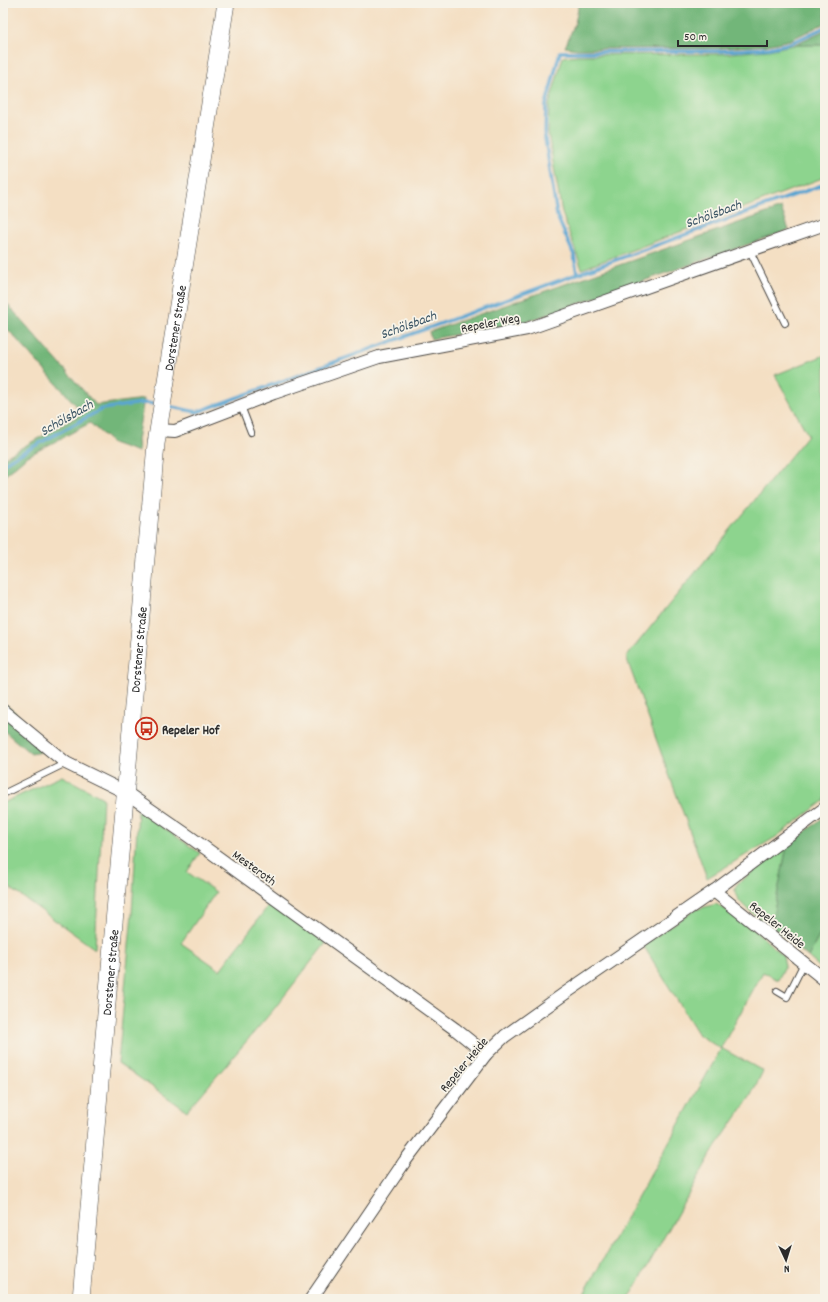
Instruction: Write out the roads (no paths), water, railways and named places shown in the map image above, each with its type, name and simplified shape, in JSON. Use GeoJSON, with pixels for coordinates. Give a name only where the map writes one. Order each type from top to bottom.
{"type":"FeatureCollection","features":[{"type":"Feature","properties":{"kind":"main road","name":"Dorstener Straße"},"geometry":{"type":"LineString","coordinates":[[81,1299],[159,422],[226,3]]}},
{"type":"Feature","properties":{"kind":"street","name":"Repeler Weg"},"geometry":{"type":"LineString","coordinates":[[159,422],[175,431],[274,393],[379,358],[527,329],[825,224]]}},
{"type":"Feature","properties":{"kind":"street","name":"Mesteroth"},"geometry":{"type":"LineString","coordinates":[[3,711],[66,762],[125,792],[190,837],[454,1028],[486,1054]]}},
{"type":"Feature","properties":{"kind":"street","name":"Repeler Heide"},"geometry":{"type":"LineString","coordinates":[[311,1299],[405,1161],[486,1054],[505,1036],[714,891],[825,808]]}},
{"type":"Feature","properties":{"kind":"street","name":"Repeler Heide"},"geometry":{"type":"LineString","coordinates":[[714,891],[825,980]]}},
{"type":"Feature","properties":{"kind":"lane"},"geometry":{"type":"LineString","coordinates":[[750,251],[785,323]]}},
{"type":"Feature","properties":{"kind":"lane"},"geometry":{"type":"LineString","coordinates":[[241,406],[251,432]]}},
{"type":"Feature","properties":{"kind":"lane"},"geometry":{"type":"LineString","coordinates":[[3,794],[66,762]]}},
{"type":"Feature","properties":{"kind":"lane"},"geometry":{"type":"LineString","coordinates":[[777,991],[787,997],[804,963]]}},
{"type":"Feature","properties":{"kind":"waterway"},"geometry":{"type":"LineString","coordinates":[[577,274],[574,255],[557,216],[545,138],[546,105],[560,52],[719,51],[769,48],[791,43],[825,27]]}},
{"type":"Feature","properties":{"kind":"waterway","name":"Schölsbach"},"geometry":{"type":"LineString","coordinates":[[167,406],[197,412],[825,184]]}},
{"type":"Feature","properties":{"kind":"waterway","name":"Schölsbach"},"geometry":{"type":"LineString","coordinates":[[3,465],[9,460],[102,409],[142,403],[158,404]]}},
{"type":"Feature","properties":{"kind":"place","name":"Repeler Hof"},"geometry":{"type":"Point","coordinates":[147,729]}}]}
